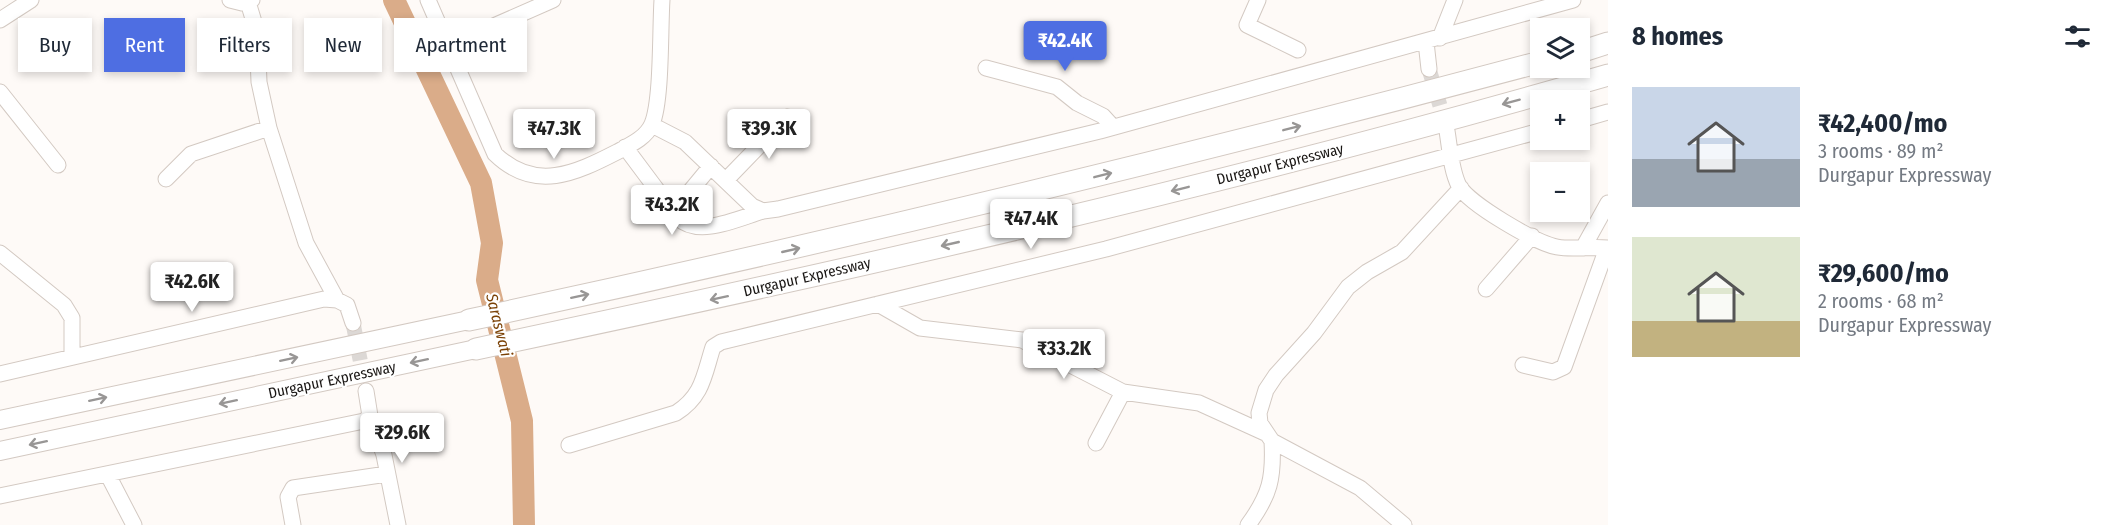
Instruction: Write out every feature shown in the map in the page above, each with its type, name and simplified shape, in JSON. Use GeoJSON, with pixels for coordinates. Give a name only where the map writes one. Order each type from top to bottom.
{"type":"FeatureCollection","features":[{"type":"Feature","properties":{"kind":"highway"},"geometry":{"type":"LineString","coordinates":[[1590,48],[1608,43]]}},
{"type":"Feature","properties":{"kind":"highway","name":"Durgapur Expressway"},"geometry":{"type":"LineString","coordinates":[[469,320],[721,266],[996,201],[1297,127],[1530,65]]}},
{"type":"Feature","properties":{"kind":"highway","name":"Durgapur Expressway"},"geometry":{"type":"LineString","coordinates":[[476,349],[729,296],[1287,163],[1608,75]]}},
{"type":"Feature","properties":{"kind":"main road","name":"Durgapur Expressway"},"geometry":{"type":"LineString","coordinates":[[0,420],[469,320]]}},
{"type":"Feature","properties":{"kind":"main road","name":"Durgapur Expressway"},"geometry":{"type":"LineString","coordinates":[[0,451],[476,349]]}},
{"type":"Feature","properties":{"kind":"street"},"geometry":{"type":"LineString","coordinates":[[0,20],[30,0]]}},
{"type":"Feature","properties":{"kind":"street"},"geometry":{"type":"LineString","coordinates":[[230,0],[250,1],[257,32],[259,82],[269,128],[306,243],[337,300]]}},
{"type":"Feature","properties":{"kind":"street"},"geometry":{"type":"LineString","coordinates":[[428,0],[436,18]]}},
{"type":"Feature","properties":{"kind":"street"},"geometry":{"type":"LineString","coordinates":[[512,18],[553,0]]}},
{"type":"Feature","properties":{"kind":"street"},"geometry":{"type":"LineString","coordinates":[[459,72],[495,154],[515,169],[542,176],[565,175],[582,170],[639,140],[652,126],[656,108],[662,0]]}},
{"type":"Feature","properties":{"kind":"street"},"geometry":{"type":"LineString","coordinates":[[1258,0],[1247,25],[1298,50]]}},
{"type":"Feature","properties":{"kind":"street"},"geometry":{"type":"LineString","coordinates":[[1429,69],[1433,40],[1455,0]]}},
{"type":"Feature","properties":{"kind":"street"},"geometry":{"type":"LineString","coordinates":[[625,147],[673,212],[683,223],[696,227],[1113,127],[1567,1]]}},
{"type":"Feature","properties":{"kind":"street"},"geometry":{"type":"LineString","coordinates":[[986,68],[1056,87],[1077,103],[1103,116],[1113,127]]}},
{"type":"Feature","properties":{"kind":"street"},"geometry":{"type":"LineString","coordinates":[[0,92],[57,165]]}},
{"type":"Feature","properties":{"kind":"street"},"geometry":{"type":"LineString","coordinates":[[1590,117],[1608,112]]}},
{"type":"Feature","properties":{"kind":"street"},"geometry":{"type":"LineString","coordinates":[[726,180],[788,117]]}},
{"type":"Feature","properties":{"kind":"street"},"geometry":{"type":"LineString","coordinates":[[652,126],[685,142],[743,198],[763,211]]}},
{"type":"Feature","properties":{"kind":"street"},"geometry":{"type":"LineString","coordinates":[[166,179],[191,154],[269,128]]}},
{"type":"Feature","properties":{"kind":"street"},"geometry":{"type":"LineString","coordinates":[[1447,131],[1461,188],[1481,205],[1532,236],[1554,246],[1608,248],[1564,367],[1553,372],[1523,365]]}},
{"type":"Feature","properties":{"kind":"street"},"geometry":{"type":"LineString","coordinates":[[569,444],[676,412],[687,406],[700,389],[713,346],[721,342],[1106,249],[1530,134]]}},
{"type":"Feature","properties":{"kind":"street"},"geometry":{"type":"LineString","coordinates":[[673,212],[711,166]]}},
{"type":"Feature","properties":{"kind":"street"},"geometry":{"type":"LineString","coordinates":[[1248,525],[1269,490],[1274,463],[1269,437],[1259,413],[1266,390],[1276,375],[1314,333],[1348,287],[1367,272],[1402,252],[1461,188]]}},
{"type":"Feature","properties":{"kind":"street"},"geometry":{"type":"LineString","coordinates":[[1583,248],[1608,203]]}},
{"type":"Feature","properties":{"kind":"street"},"geometry":{"type":"LineString","coordinates":[[1486,289],[1532,236]]}},
{"type":"Feature","properties":{"kind":"street"},"geometry":{"type":"LineString","coordinates":[[0,254],[64,305],[72,318],[72,357]]}},
{"type":"Feature","properties":{"kind":"street"},"geometry":{"type":"LineString","coordinates":[[0,374],[324,299],[337,300],[347,305],[352,323]]}},
{"type":"Feature","properties":{"kind":"street"},"geometry":{"type":"LineString","coordinates":[[878,304],[920,327],[1022,340],[1123,392],[1199,403],[1269,437],[1360,488],[1404,525]]}},
{"type":"Feature","properties":{"kind":"street"},"geometry":{"type":"LineString","coordinates":[[366,391],[370,416],[384,454],[398,525]]}},
{"type":"Feature","properties":{"kind":"street"},"geometry":{"type":"LineString","coordinates":[[1096,443],[1123,392]]}},
{"type":"Feature","properties":{"kind":"street"},"geometry":{"type":"LineString","coordinates":[[0,496],[364,421],[370,416]]}},
{"type":"Feature","properties":{"kind":"street"},"geometry":{"type":"LineString","coordinates":[[293,525],[288,497],[293,488],[387,474]]}},
{"type":"Feature","properties":{"kind":"street"},"geometry":{"type":"LineString","coordinates":[[108,475],[134,525]]}},
{"type":"Feature","properties":{"kind":"waterway","name":"Saraswati"},"geometry":{"type":"LineString","coordinates":[[394,0],[481,183],[492,243],[487,280],[522,421],[524,525]]}},
{"type":"Feature","properties":{"kind":"tunnel"},"geometry":{"type":"LineString","coordinates":[[1429,69],[1447,129]]}},
{"type":"Feature","properties":{"kind":"tunnel"},"geometry":{"type":"LineString","coordinates":[[353,323],[365,385]]}}]}
